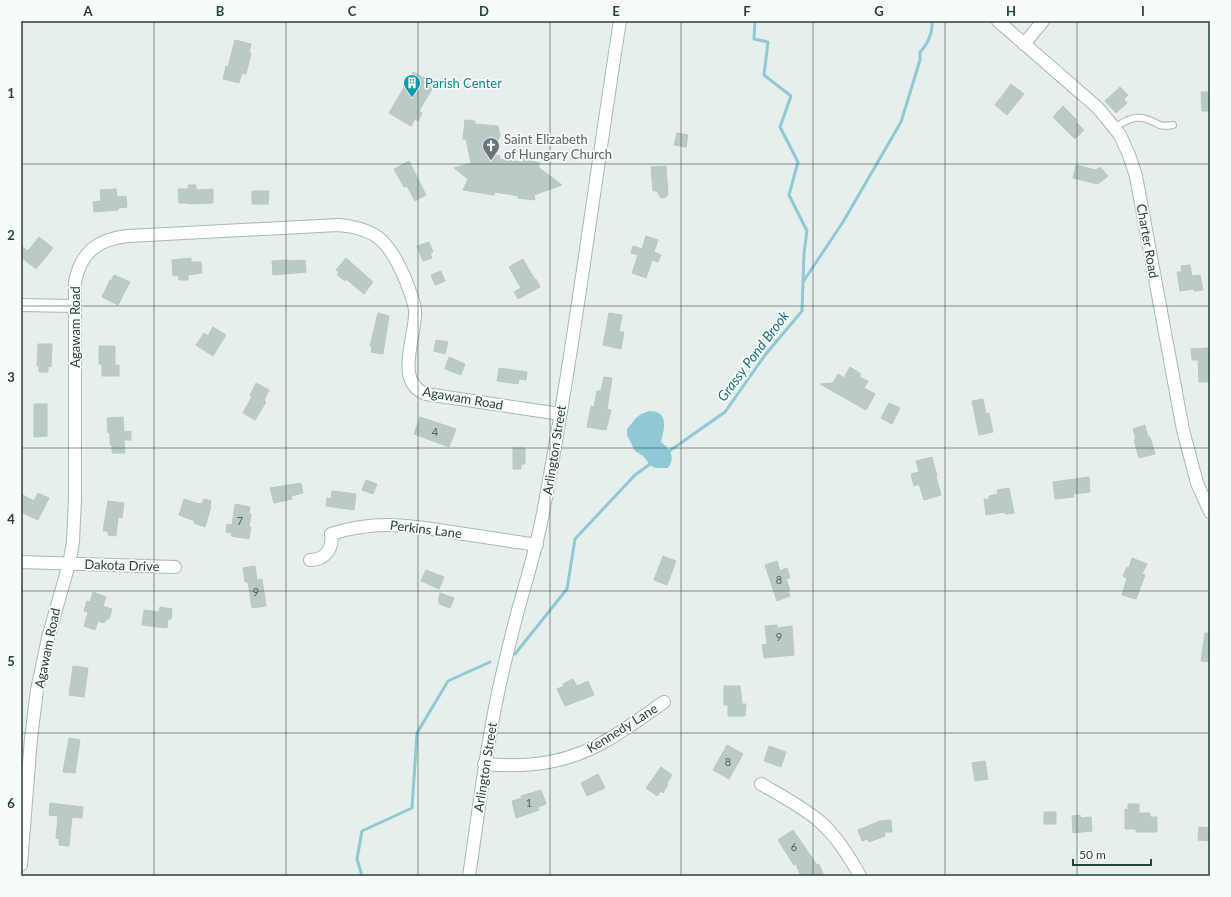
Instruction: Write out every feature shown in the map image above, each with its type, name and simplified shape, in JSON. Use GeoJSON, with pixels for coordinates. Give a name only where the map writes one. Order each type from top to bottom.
{"type":"FeatureCollection","features":[{"type":"Feature","properties":{"kind":"street","name":"Arlington Street"},"geometry":{"type":"LineString","coordinates":[[469,876],[484,764],[496,703],[517,613],[537,545],[560,414],[620,21]]}},
{"type":"Feature","properties":{"kind":"street","name":"Charter Road"},"geometry":{"type":"LineString","coordinates":[[998,21],[1098,108],[1120,135],[1126,148],[1136,176],[1183,430],[1197,483],[1210,512]]}},
{"type":"Feature","properties":{"kind":"street"},"geometry":{"type":"LineString","coordinates":[[1024,44],[1043,21]]}},
{"type":"Feature","properties":{"kind":"street","name":"Agawam Road"},"geometry":{"type":"LineString","coordinates":[[21,864],[37,690],[48,638],[69,564],[73,542],[75,498],[76,273],[82,261],[94,247],[111,238],[128,236],[338,225],[357,227],[380,238],[390,250],[399,265],[414,302],[415,316],[408,368],[411,380],[417,389],[426,394],[560,414]]}},
{"type":"Feature","properties":{"kind":"street"},"geometry":{"type":"LineString","coordinates":[[21,305],[75,306]]}},
{"type":"Feature","properties":{"kind":"street","name":"Perkins Lane"},"geometry":{"type":"LineString","coordinates":[[310,560],[319,559],[326,554],[332,542],[331,534],[354,528],[383,524],[413,526],[537,545]]}},
{"type":"Feature","properties":{"kind":"street","name":"Dakota Drive"},"geometry":{"type":"LineString","coordinates":[[21,562],[176,567]]}},
{"type":"Feature","properties":{"kind":"street","name":"Kennedy Lane"},"geometry":{"type":"LineString","coordinates":[[484,764],[509,766],[533,765],[586,752],[610,739],[664,702]]}},
{"type":"Feature","properties":{"kind":"street"},"geometry":{"type":"LineString","coordinates":[[761,784],[786,798],[818,820],[836,839],[860,876]]}},
{"type":"Feature","properties":{"kind":"lane"},"geometry":{"type":"LineString","coordinates":[[1114,128],[1129,118],[1146,119],[1164,127],[1173,125]]}},
{"type":"Feature","properties":{"kind":"water"},"geometry":{"type":"Polygon","coordinates":[[[649,411],[660,414],[663,418],[664,427],[661,442],[667,447],[672,457],[668,468],[656,468],[651,466],[643,456],[635,451],[627,435],[627,429],[636,418],[649,411]]]}},
{"type":"Feature","properties":{"kind":"building"},"geometry":{"type":"Polygon","coordinates":[[[235,40],[251,44],[249,53],[251,53],[246,74],[242,73],[239,83],[223,79],[226,66],[228,67],[235,40]]]}},
{"type":"Feature","properties":{"kind":"building","name":"Parish Center"},"geometry":{"type":"Polygon","coordinates":[[[413,72],[435,84],[419,111],[422,113],[418,121],[415,119],[411,126],[389,113],[413,72]]]}},
{"type":"Feature","properties":{"kind":"building"},"geometry":{"type":"Polygon","coordinates":[[[1011,84],[1024,94],[1007,115],[995,105],[1011,84]]]}},
{"type":"Feature","properties":{"kind":"building"},"geometry":{"type":"Polygon","coordinates":[[[1120,87],[1128,95],[1124,99],[1127,103],[1116,113],[1105,101],[1120,87]]]}},
{"type":"Feature","properties":{"kind":"building"},"geometry":{"type":"Polygon","coordinates":[[[1201,92],[1210,92],[1210,111],[1202,111],[1201,92]]]}},
{"type":"Feature","properties":{"kind":"building"},"geometry":{"type":"Polygon","coordinates":[[[1063,106],[1077,120],[1075,121],[1084,130],[1075,139],[1053,117],[1063,106]]]}},
{"type":"Feature","properties":{"kind":"building","name":"Saint Elizabeth of Hungary Church"},"geometry":{"type":"Polygon","coordinates":[[[465,120],[475,121],[475,124],[498,126],[500,136],[496,144],[494,155],[500,156],[499,159],[523,162],[524,159],[540,163],[538,167],[562,185],[534,195],[535,200],[518,198],[519,196],[495,192],[494,195],[463,190],[468,179],[454,168],[471,163],[466,139],[463,139],[465,120]]]}},
{"type":"Feature","properties":{"kind":"building"},"geometry":{"type":"Polygon","coordinates":[[[677,133],[688,135],[686,147],[674,145],[677,133]]]}},
{"type":"Feature","properties":{"kind":"building"},"geometry":{"type":"Polygon","coordinates":[[[409,161],[426,195],[415,201],[407,186],[404,187],[394,169],[409,161]]]}},
{"type":"Feature","properties":{"kind":"building"},"geometry":{"type":"Polygon","coordinates":[[[1076,165],[1096,170],[1100,167],[1108,176],[1098,184],[1073,178],[1076,165]]]}},
{"type":"Feature","properties":{"kind":"building"},"geometry":{"type":"Polygon","coordinates":[[[666,166],[668,194],[666,197],[661,198],[657,191],[653,191],[651,167],[666,166]]]}},
{"type":"Feature","properties":{"kind":"building"},"geometry":{"type":"Polygon","coordinates":[[[188,185],[196,185],[196,190],[213,189],[213,203],[179,203],[178,189],[188,189],[188,185]]]}},
{"type":"Feature","properties":{"kind":"building"},"geometry":{"type":"Polygon","coordinates":[[[116,189],[117,197],[126,196],[127,207],[118,208],[118,210],[94,212],[93,202],[101,201],[100,190],[116,189]]]}},
{"type":"Feature","properties":{"kind":"building"},"geometry":{"type":"Polygon","coordinates":[[[252,191],[269,191],[268,204],[252,204],[252,191]]]}},
{"type":"Feature","properties":{"kind":"building"},"geometry":{"type":"Polygon","coordinates":[[[646,236],[658,240],[654,252],[661,255],[658,262],[652,260],[646,278],[632,273],[638,255],[631,253],[633,246],[642,249],[646,236]]]}},
{"type":"Feature","properties":{"kind":"building"},"geometry":{"type":"Polygon","coordinates":[[[39,237],[53,248],[36,269],[21,257],[21,246],[28,251],[39,237]]]}},
{"type":"Feature","properties":{"kind":"building"},"geometry":{"type":"Polygon","coordinates":[[[429,242],[433,252],[430,253],[432,258],[423,261],[417,246],[429,242]]]}},
{"type":"Feature","properties":{"kind":"building"},"geometry":{"type":"Polygon","coordinates":[[[191,258],[191,262],[201,262],[202,273],[188,275],[188,280],[179,280],[178,275],[173,276],[172,260],[191,258]]]}},
{"type":"Feature","properties":{"kind":"building"},"geometry":{"type":"Polygon","coordinates":[[[346,258],[373,282],[364,294],[346,279],[345,281],[337,275],[339,272],[336,270],[346,258]]]}},
{"type":"Feature","properties":{"kind":"building"},"geometry":{"type":"Polygon","coordinates":[[[523,259],[540,287],[518,299],[514,292],[521,288],[509,267],[523,259]]]}},
{"type":"Feature","properties":{"kind":"building"},"geometry":{"type":"Polygon","coordinates":[[[305,260],[306,272],[273,275],[272,261],[305,260]]]}},
{"type":"Feature","properties":{"kind":"building"},"geometry":{"type":"Polygon","coordinates":[[[1190,265],[1192,276],[1200,275],[1203,290],[1194,291],[1193,289],[1180,291],[1177,272],[1182,272],[1181,266],[1190,265]]]}},
{"type":"Feature","properties":{"kind":"building"},"geometry":{"type":"Polygon","coordinates":[[[441,271],[445,281],[435,285],[431,275],[441,271]]]}},
{"type":"Feature","properties":{"kind":"building"},"geometry":{"type":"Polygon","coordinates":[[[114,275],[130,282],[118,305],[102,297],[114,275]]]}},
{"type":"Feature","properties":{"kind":"building"},"geometry":{"type":"Polygon","coordinates":[[[378,313],[389,316],[383,354],[371,352],[372,346],[370,346],[378,313]]]}},
{"type":"Feature","properties":{"kind":"building"},"geometry":{"type":"Polygon","coordinates":[[[609,313],[622,315],[619,332],[624,332],[621,349],[603,345],[609,313]]]}},
{"type":"Feature","properties":{"kind":"building"},"geometry":{"type":"Polygon","coordinates":[[[213,327],[226,335],[213,356],[196,345],[204,333],[208,336],[213,327]]]}},
{"type":"Feature","properties":{"kind":"building"},"geometry":{"type":"Polygon","coordinates":[[[436,340],[448,342],[445,354],[434,351],[436,340]]]}},
{"type":"Feature","properties":{"kind":"building"},"geometry":{"type":"Polygon","coordinates":[[[38,344],[52,344],[51,367],[48,366],[48,372],[39,372],[39,366],[37,366],[38,344]]]}},
{"type":"Feature","properties":{"kind":"building"},"geometry":{"type":"Polygon","coordinates":[[[99,346],[115,346],[115,365],[119,365],[119,376],[102,376],[102,364],[99,364],[99,346]]]}},
{"type":"Feature","properties":{"kind":"building"},"geometry":{"type":"Polygon","coordinates":[[[1208,348],[1210,382],[1199,382],[1198,360],[1192,360],[1191,349],[1208,348]]]}},
{"type":"Feature","properties":{"kind":"building"},"geometry":{"type":"Polygon","coordinates":[[[449,357],[465,364],[461,375],[445,369],[449,357]]]}},
{"type":"Feature","properties":{"kind":"building"},"geometry":{"type":"Polygon","coordinates":[[[850,367],[861,374],[859,377],[868,381],[864,388],[875,394],[866,410],[820,384],[833,383],[838,374],[844,378],[850,367]]]}},
{"type":"Feature","properties":{"kind":"building"},"geometry":{"type":"Polygon","coordinates":[[[499,368],[527,372],[526,380],[519,379],[518,384],[497,381],[499,368]]]}},
{"type":"Feature","properties":{"kind":"building"},"geometry":{"type":"Polygon","coordinates":[[[604,377],[612,378],[607,409],[611,410],[606,430],[587,427],[591,406],[594,407],[597,391],[601,391],[604,377]]]}},
{"type":"Feature","properties":{"kind":"building"},"geometry":{"type":"Polygon","coordinates":[[[256,383],[269,390],[264,400],[266,402],[255,420],[243,413],[252,396],[250,395],[256,383]]]}},
{"type":"Feature","properties":{"kind":"building"},"geometry":{"type":"Polygon","coordinates":[[[983,399],[986,414],[989,413],[993,432],[979,435],[972,401],[983,399]]]}},
{"type":"Feature","properties":{"kind":"building"},"geometry":{"type":"Polygon","coordinates":[[[889,403],[900,408],[892,424],[881,418],[889,403]]]}},
{"type":"Feature","properties":{"kind":"building"},"geometry":{"type":"Polygon","coordinates":[[[34,404],[47,404],[47,436],[34,437],[34,404]]]}},
{"type":"Feature","properties":{"kind":"building"},"geometry":{"type":"Polygon","coordinates":[[[123,417],[124,432],[131,431],[131,440],[124,440],[125,453],[112,453],[107,418],[123,417]]]}},
{"type":"Feature","properties":{"kind":"building"},"geometry":{"type":"Polygon","coordinates":[[[420,417],[456,429],[449,447],[414,434],[420,417]]]}},
{"type":"Feature","properties":{"kind":"building"},"geometry":{"type":"Polygon","coordinates":[[[1145,425],[1155,454],[1139,458],[1134,440],[1136,439],[1133,429],[1145,425]]]}},
{"type":"Feature","properties":{"kind":"building"},"geometry":{"type":"Polygon","coordinates":[[[513,448],[525,448],[525,464],[521,464],[521,469],[513,469],[513,448]]]}},
{"type":"Feature","properties":{"kind":"building"},"geometry":{"type":"Polygon","coordinates":[[[932,457],[941,495],[924,500],[919,484],[914,486],[911,474],[919,472],[916,461],[932,457]]]}},
{"type":"Feature","properties":{"kind":"building"},"geometry":{"type":"Polygon","coordinates":[[[1089,477],[1090,492],[1073,494],[1074,497],[1055,499],[1053,482],[1089,477]]]}},
{"type":"Feature","properties":{"kind":"building"},"geometry":{"type":"Polygon","coordinates":[[[366,480],[377,484],[373,494],[362,490],[366,480]]]}},
{"type":"Feature","properties":{"kind":"building"},"geometry":{"type":"Polygon","coordinates":[[[301,483],[303,493],[291,496],[292,499],[274,503],[270,488],[301,483]]]}},
{"type":"Feature","properties":{"kind":"building"},"geometry":{"type":"Polygon","coordinates":[[[1009,488],[1014,513],[1005,514],[1005,512],[986,515],[984,499],[989,499],[989,496],[998,494],[997,490],[1009,488]]]}},
{"type":"Feature","properties":{"kind":"building"},"geometry":{"type":"Polygon","coordinates":[[[332,491],[356,494],[354,510],[326,506],[327,498],[331,499],[332,491]]]}},
{"type":"Feature","properties":{"kind":"building"},"geometry":{"type":"Polygon","coordinates":[[[38,493],[49,498],[38,520],[21,512],[21,494],[34,501],[38,493]]]}},
{"type":"Feature","properties":{"kind":"building"},"geometry":{"type":"Polygon","coordinates":[[[184,499],[199,504],[202,504],[204,499],[211,501],[211,507],[205,527],[194,523],[195,521],[179,515],[184,499]]]}},
{"type":"Feature","properties":{"kind":"building"},"geometry":{"type":"Polygon","coordinates":[[[108,501],[124,503],[122,518],[118,517],[116,536],[108,535],[108,531],[103,531],[108,501]]]}},
{"type":"Feature","properties":{"kind":"building"},"geometry":{"type":"Polygon","coordinates":[[[235,504],[250,507],[249,514],[251,514],[249,527],[251,527],[249,539],[231,536],[232,533],[226,532],[227,524],[232,525],[235,504]]]}},
{"type":"Feature","properties":{"kind":"building"},"geometry":{"type":"Polygon","coordinates":[[[663,556],[676,561],[667,585],[654,580],[663,556]]]}},
{"type":"Feature","properties":{"kind":"building"},"geometry":{"type":"Polygon","coordinates":[[[1132,558],[1147,564],[1142,574],[1145,575],[1136,599],[1122,595],[1127,578],[1123,576],[1127,567],[1129,568],[1132,558]]]}},
{"type":"Feature","properties":{"kind":"building"},"geometry":{"type":"Polygon","coordinates":[[[777,561],[780,571],[787,568],[790,578],[786,579],[790,590],[788,591],[790,596],[777,601],[765,565],[777,561]]]}},
{"type":"Feature","properties":{"kind":"building"},"geometry":{"type":"Polygon","coordinates":[[[255,566],[257,580],[262,579],[266,606],[252,608],[248,582],[245,582],[243,568],[255,566]]]}},
{"type":"Feature","properties":{"kind":"building"},"geometry":{"type":"Polygon","coordinates":[[[426,570],[444,577],[439,589],[421,581],[426,570]]]}},
{"type":"Feature","properties":{"kind":"building"},"geometry":{"type":"Polygon","coordinates":[[[93,592],[106,597],[103,606],[112,609],[109,619],[107,619],[104,623],[98,621],[95,630],[84,626],[88,612],[84,611],[87,601],[90,602],[93,592]]]}},
{"type":"Feature","properties":{"kind":"building"},"geometry":{"type":"Polygon","coordinates":[[[440,593],[454,598],[450,608],[439,604],[440,602],[438,601],[440,593]]]}},
{"type":"Feature","properties":{"kind":"building"},"geometry":{"type":"Polygon","coordinates":[[[160,607],[172,609],[171,619],[168,619],[167,628],[142,625],[144,610],[159,612],[160,607]]]}},
{"type":"Feature","properties":{"kind":"building"},"geometry":{"type":"Polygon","coordinates":[[[777,625],[777,628],[792,626],[794,655],[764,658],[762,645],[767,644],[765,626],[777,625]]]}},
{"type":"Feature","properties":{"kind":"building"},"geometry":{"type":"Polygon","coordinates":[[[1205,633],[1210,633],[1210,662],[1201,661],[1205,633]]]}},
{"type":"Feature","properties":{"kind":"building"},"geometry":{"type":"Polygon","coordinates":[[[73,666],[88,668],[84,697],[69,695],[73,666]]]}},
{"type":"Feature","properties":{"kind":"building"},"geometry":{"type":"Polygon","coordinates":[[[573,679],[577,686],[588,681],[594,695],[565,706],[557,689],[573,679]]]}},
{"type":"Feature","properties":{"kind":"building"},"geometry":{"type":"Polygon","coordinates":[[[724,686],[740,686],[742,704],[746,704],[745,716],[728,716],[728,705],[724,705],[724,686]]]}},
{"type":"Feature","properties":{"kind":"building"},"geometry":{"type":"Polygon","coordinates":[[[69,738],[80,740],[75,773],[63,772],[69,738]]]}},
{"type":"Feature","properties":{"kind":"building"},"geometry":{"type":"Polygon","coordinates":[[[727,745],[743,754],[729,779],[713,770],[727,745]]]}},
{"type":"Feature","properties":{"kind":"building"},"geometry":{"type":"Polygon","coordinates":[[[769,746],[786,752],[781,767],[764,761],[769,746]]]}},
{"type":"Feature","properties":{"kind":"building"},"geometry":{"type":"Polygon","coordinates":[[[985,761],[988,779],[975,781],[972,763],[985,761]]]}},
{"type":"Feature","properties":{"kind":"building"},"geometry":{"type":"Polygon","coordinates":[[[661,767],[672,775],[663,793],[661,791],[657,796],[646,788],[661,767]]]}},
{"type":"Feature","properties":{"kind":"building"},"geometry":{"type":"Polygon","coordinates":[[[598,774],[605,788],[587,796],[581,783],[598,774]]]}},
{"type":"Feature","properties":{"kind":"building"},"geometry":{"type":"Polygon","coordinates":[[[541,790],[546,804],[538,807],[539,810],[516,818],[512,801],[522,798],[521,796],[541,790]]]}},
{"type":"Feature","properties":{"kind":"building"},"geometry":{"type":"Polygon","coordinates":[[[50,803],[83,807],[82,818],[72,817],[69,846],[59,845],[59,839],[56,838],[58,816],[49,815],[50,803]]]}},
{"type":"Feature","properties":{"kind":"building"},"geometry":{"type":"Polygon","coordinates":[[[1128,804],[1139,804],[1139,813],[1150,813],[1150,817],[1157,817],[1157,832],[1136,832],[1136,829],[1125,829],[1125,809],[1128,810],[1128,804]]]}},
{"type":"Feature","properties":{"kind":"building"},"geometry":{"type":"Polygon","coordinates":[[[1044,812],[1056,812],[1056,824],[1044,824],[1044,812]]]}},
{"type":"Feature","properties":{"kind":"building"},"geometry":{"type":"Polygon","coordinates":[[[1080,815],[1081,818],[1091,817],[1092,831],[1073,833],[1072,816],[1080,815]]]}},
{"type":"Feature","properties":{"kind":"building"},"geometry":{"type":"Polygon","coordinates":[[[891,820],[892,832],[884,832],[885,836],[869,842],[868,839],[862,841],[858,830],[880,821],[891,820]]]}},
{"type":"Feature","properties":{"kind":"building"},"geometry":{"type":"Polygon","coordinates":[[[1199,827],[1210,828],[1210,841],[1198,840],[1199,827]]]}},
{"type":"Feature","properties":{"kind":"building"},"geometry":{"type":"Polygon","coordinates":[[[793,830],[817,865],[819,864],[824,876],[801,876],[796,864],[794,865],[778,840],[793,830]]]}},
{"type":"Feature","properties":{"kind":"waterway","name":"Grassy Pond Brook"},"geometry":{"type":"LineString","coordinates":[[668,452],[725,412],[765,355],[802,311],[804,253],[807,231],[789,195],[798,162],[780,127],[791,96],[764,75],[768,42],[754,39],[755,21]]}},
{"type":"Feature","properties":{"kind":"waterway"},"geometry":{"type":"LineString","coordinates":[[803,282],[843,222],[901,122],[920,60],[920,52],[928,42],[931,34],[932,21]]}},
{"type":"Feature","properties":{"kind":"waterway","name":"Grassy Pond Brook"},"geometry":{"type":"LineString","coordinates":[[515,654],[567,589],[575,539],[635,475],[653,462]]}},
{"type":"Feature","properties":{"kind":"waterway","name":"Grassy Pond Brook"},"geometry":{"type":"LineString","coordinates":[[362,876],[357,859],[362,831],[412,808],[417,733],[448,681],[490,662]]}},
{"type":"Feature","properties":{"kind":"place","name":"Parish Center"},"geometry":{"type":"Point","coordinates":[412,98]}},
{"type":"Feature","properties":{"kind":"place","name":"Saint Elizabeth of Hungary Church"},"geometry":{"type":"Point","coordinates":[491,161]}}]}
